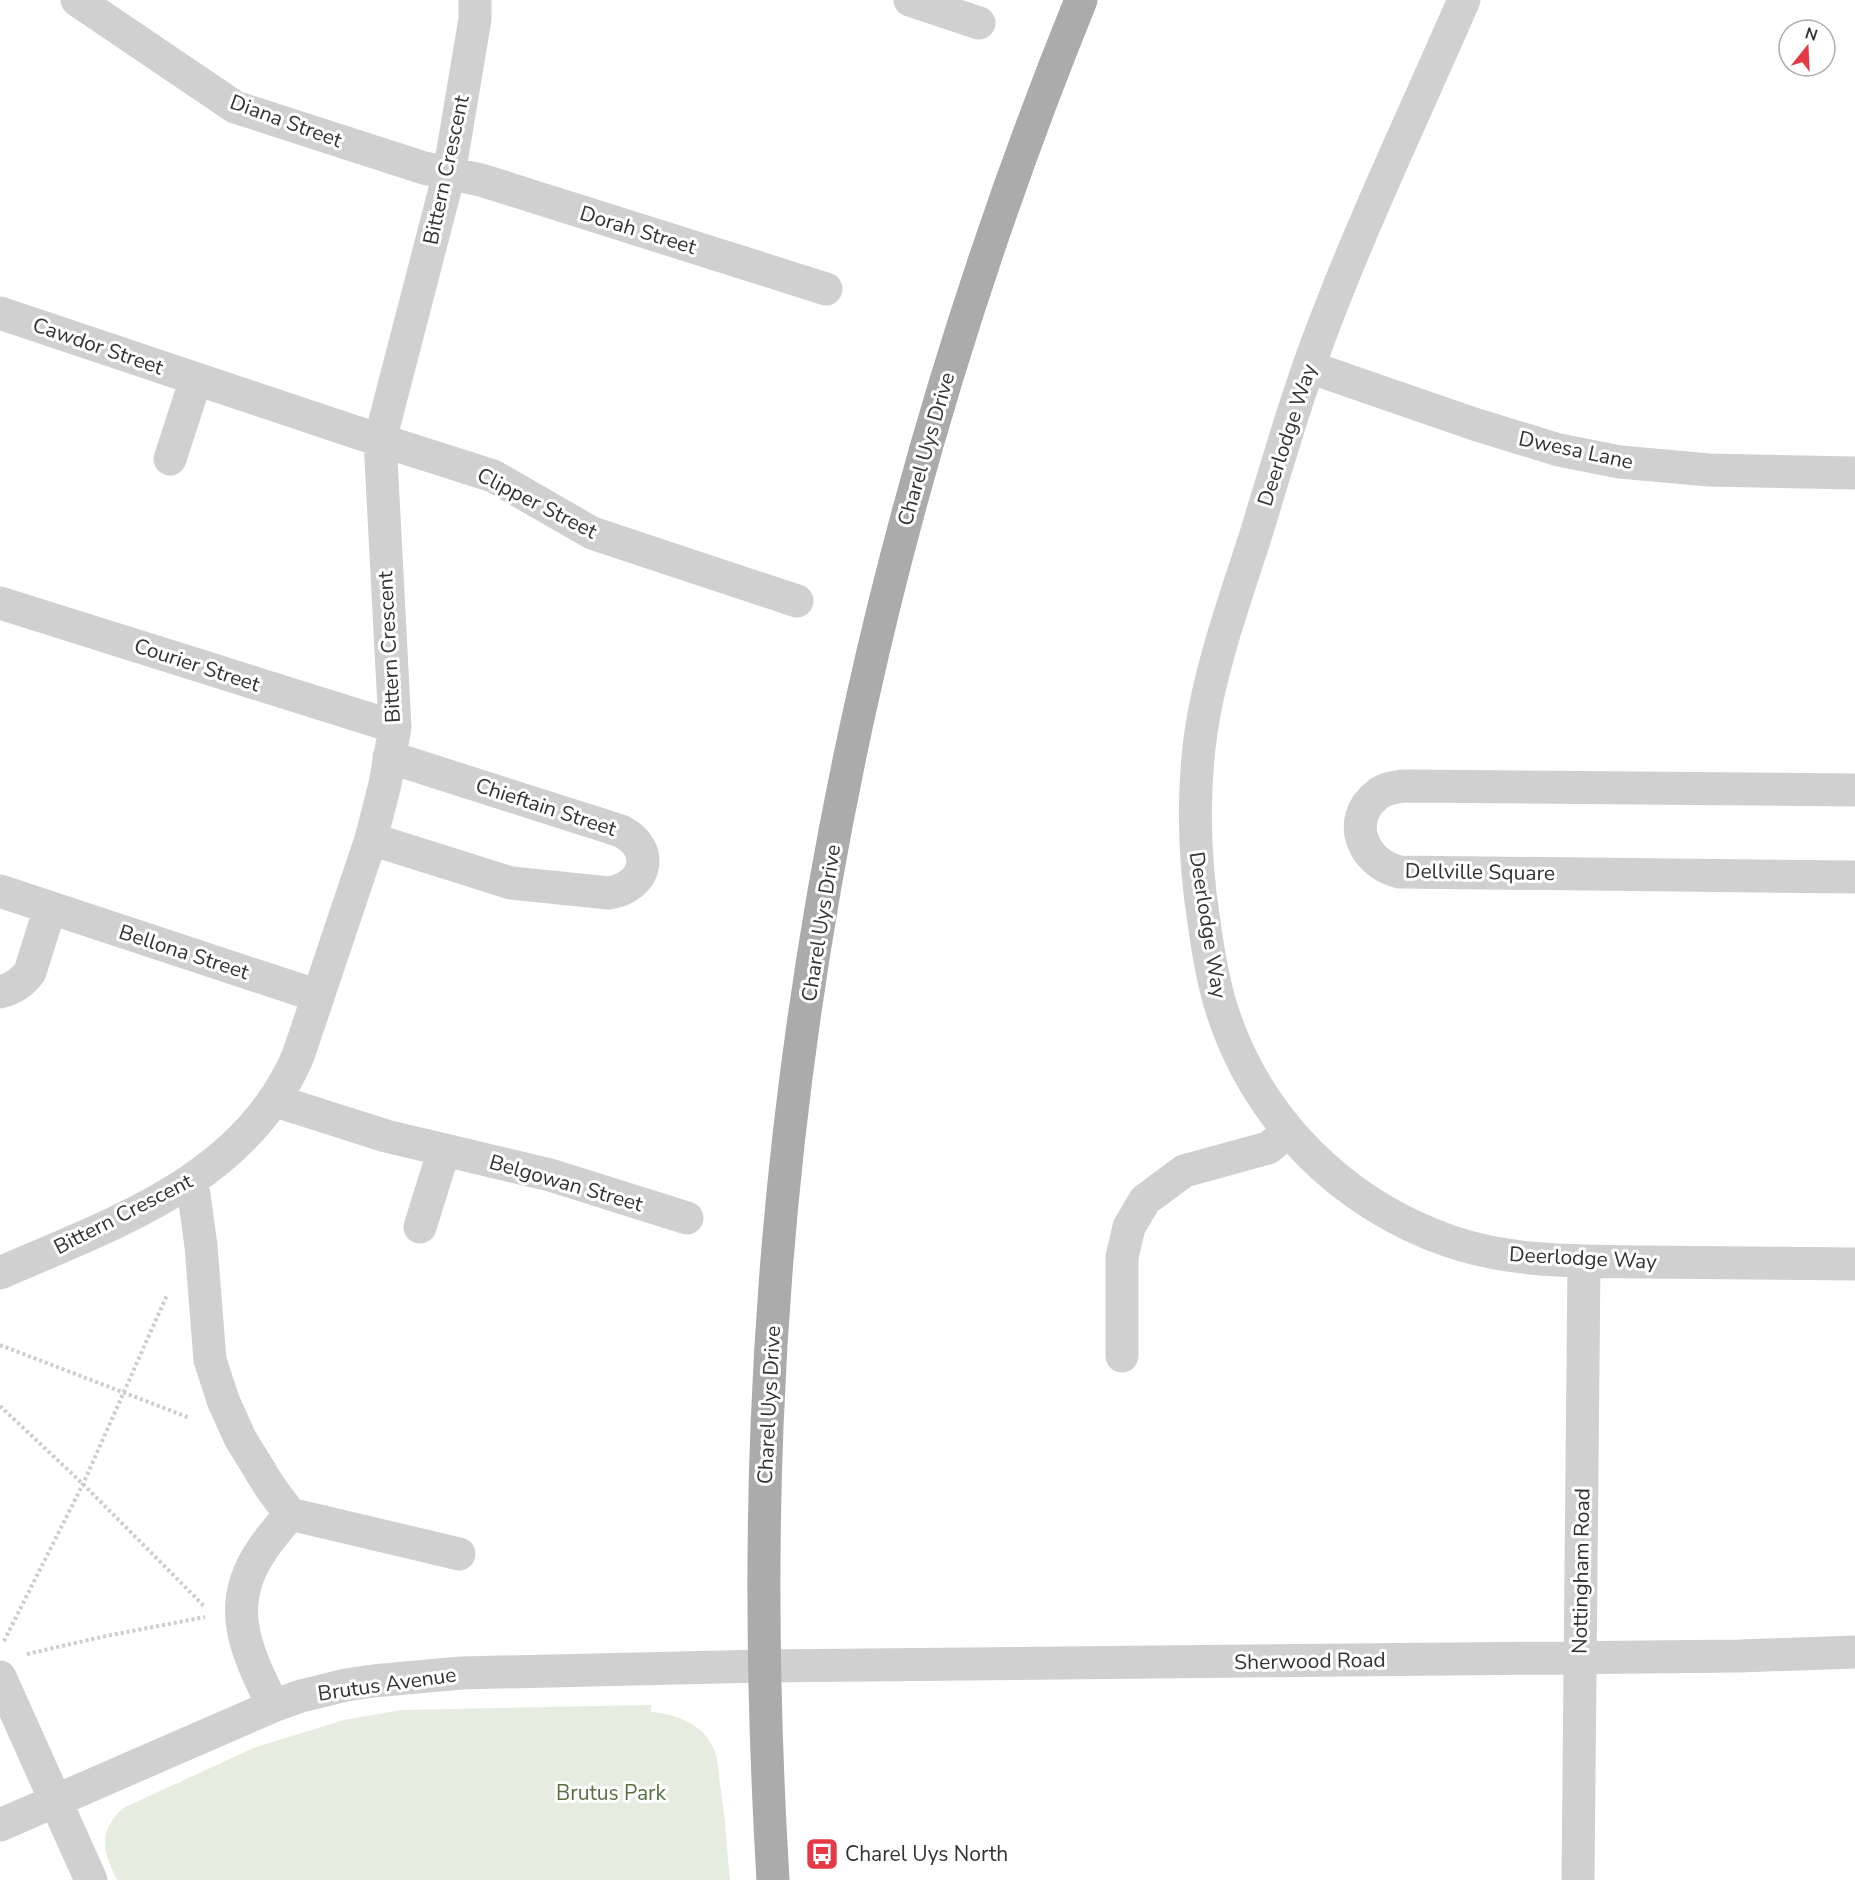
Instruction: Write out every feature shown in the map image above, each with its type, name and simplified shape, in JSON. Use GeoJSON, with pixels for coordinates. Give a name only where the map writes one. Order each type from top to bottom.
{"type":"FeatureCollection","features":[{"type":"Feature","properties":{"kind":"main road","name":"Charel Uys Drive"},"geometry":{"type":"LineString","coordinates":[[773,1880],[765,1760],[763,1575],[767,1426],[781,1218],[793,1101],[813,958],[838,816],[876,637],[932,425],[964,320],[1009,187],[1081,0]]}},
{"type":"Feature","properties":{"kind":"street","name":"Diana Street"},"geometry":{"type":"LineString","coordinates":[[77,0],[236,107],[448,174]]}},
{"type":"Feature","properties":{"kind":"street","name":"Bittern Crescent"},"geometry":{"type":"LineString","coordinates":[[0,1273],[94,1232],[163,1198],[192,1180],[238,1143],[258,1123],[276,1101],[298,1056],[371,838],[385,784],[392,742],[380,440],[448,174],[475,19],[475,0]]}},
{"type":"Feature","properties":{"kind":"street"},"geometry":{"type":"LineString","coordinates":[[910,0],[979,23]]}},
{"type":"Feature","properties":{"kind":"street","name":"Deerlodge Way"},"geometry":{"type":"LineString","coordinates":[[1464,0],[1353,254],[1309,367],[1211,681],[1196,780],[1194,830],[1197,879],[1206,937],[1223,1011],[1250,1074],[1264,1099],[1288,1132],[1336,1178],[1372,1205],[1411,1226],[1452,1242],[1495,1253],[1539,1259],[1855,1264]]}},
{"type":"Feature","properties":{"kind":"street","name":"Dorah Street"},"geometry":{"type":"LineString","coordinates":[[448,174],[481,180],[826,289]]}},
{"type":"Feature","properties":{"kind":"street","name":"Cawdor Street"},"geometry":{"type":"LineString","coordinates":[[0,313],[380,440]]}},
{"type":"Feature","properties":{"kind":"street","name":"Dwesa Lane"},"geometry":{"type":"LineString","coordinates":[[1309,367],[1548,447],[1620,462],[1709,470],[1855,473]]}},
{"type":"Feature","properties":{"kind":"street"},"geometry":{"type":"LineString","coordinates":[[170,459],[196,379]]}},
{"type":"Feature","properties":{"kind":"street","name":"Clipper Street"},"geometry":{"type":"LineString","coordinates":[[380,440],[493,476],[592,533],[797,601]]}},
{"type":"Feature","properties":{"kind":"street","name":"Courier Street"},"geometry":{"type":"LineString","coordinates":[[0,603],[392,742]]}},
{"type":"Feature","properties":{"kind":"street","name":"Chieftain Street"},"geometry":{"type":"LineString","coordinates":[[371,838],[511,883],[609,892],[621,891],[632,885],[643,865],[638,844],[631,836],[621,831],[392,742]]}},
{"type":"Feature","properties":{"kind":"street","name":"Dellville Square"},"geometry":{"type":"LineString","coordinates":[[1855,790],[1405,786],[1378,793],[1369,803],[1360,828],[1362,841],[1376,862],[1387,869],[1400,872],[1855,877]]}},
{"type":"Feature","properties":{"kind":"street","name":"Bellona Street"},"geometry":{"type":"LineString","coordinates":[[0,891],[318,996]]}},
{"type":"Feature","properties":{"kind":"street"},"geometry":{"type":"LineString","coordinates":[[0,992],[14,988],[30,972],[50,908]]}},
{"type":"Feature","properties":{"kind":"street","name":"Belgowan Street"},"geometry":{"type":"LineString","coordinates":[[276,1101],[386,1136],[550,1175],[687,1218]]}},
{"type":"Feature","properties":{"kind":"street"},"geometry":{"type":"LineString","coordinates":[[1122,1356],[1122,1257],[1130,1227],[1145,1200],[1184,1171],[1268,1148],[1288,1132]]}},
{"type":"Feature","properties":{"kind":"street"},"geometry":{"type":"LineString","coordinates":[[420,1227],[444,1150]]}},
{"type":"Feature","properties":{"kind":"street"},"geometry":{"type":"LineString","coordinates":[[192,1180],[201,1246],[210,1360],[223,1400],[254,1463],[291,1514],[459,1554]]}},
{"type":"Feature","properties":{"kind":"street","name":"Nottingham Road"},"geometry":{"type":"LineString","coordinates":[[1578,1880],[1584,1261]]}},
{"type":"Feature","properties":{"kind":"street"},"geometry":{"type":"LineString","coordinates":[[273,1706],[248,1654],[242,1631],[241,1606],[252,1567],[261,1550],[291,1514]]}},
{"type":"Feature","properties":{"kind":"street","name":"Sherwood Road"},"geometry":{"type":"LineString","coordinates":[[764,1666],[1740,1656],[1855,1652]]}},
{"type":"Feature","properties":{"kind":"street"},"geometry":{"type":"LineString","coordinates":[[11,1666],[55,1801],[91,1880]]}},
{"type":"Feature","properties":{"kind":"street","name":"Brutus Avenue"},"geometry":{"type":"LineString","coordinates":[[0,1825],[273,1706],[346,1685],[461,1673],[764,1666]]}},
{"type":"Feature","properties":{"kind":"path"},"geometry":{"type":"LineString","coordinates":[[0,1649],[83,1484],[179,1269],[201,1246]]}},
{"type":"Feature","properties":{"kind":"path"},"geometry":{"type":"LineString","coordinates":[[0,1345],[240,1437]]}},
{"type":"Feature","properties":{"kind":"path"},"geometry":{"type":"LineString","coordinates":[[0,1406],[83,1484],[213,1615],[106,1636],[11,1666]]}},
{"type":"Feature","properties":{"kind":"green space","name":"Brutus Park"},"geometry":{"type":"Polygon","coordinates":[[[651,1705],[651,1712],[671,1715],[691,1723],[706,1736],[712,1745],[718,1764],[730,1880],[117,1880],[108,1860],[106,1834],[109,1826],[123,1808],[256,1747],[344,1720],[402,1710],[651,1705]]]}},
{"type":"Feature","properties":{"kind":"place","name":"Charel Uys North"},"geometry":{"type":"Point","coordinates":[822,1854]}}]}
